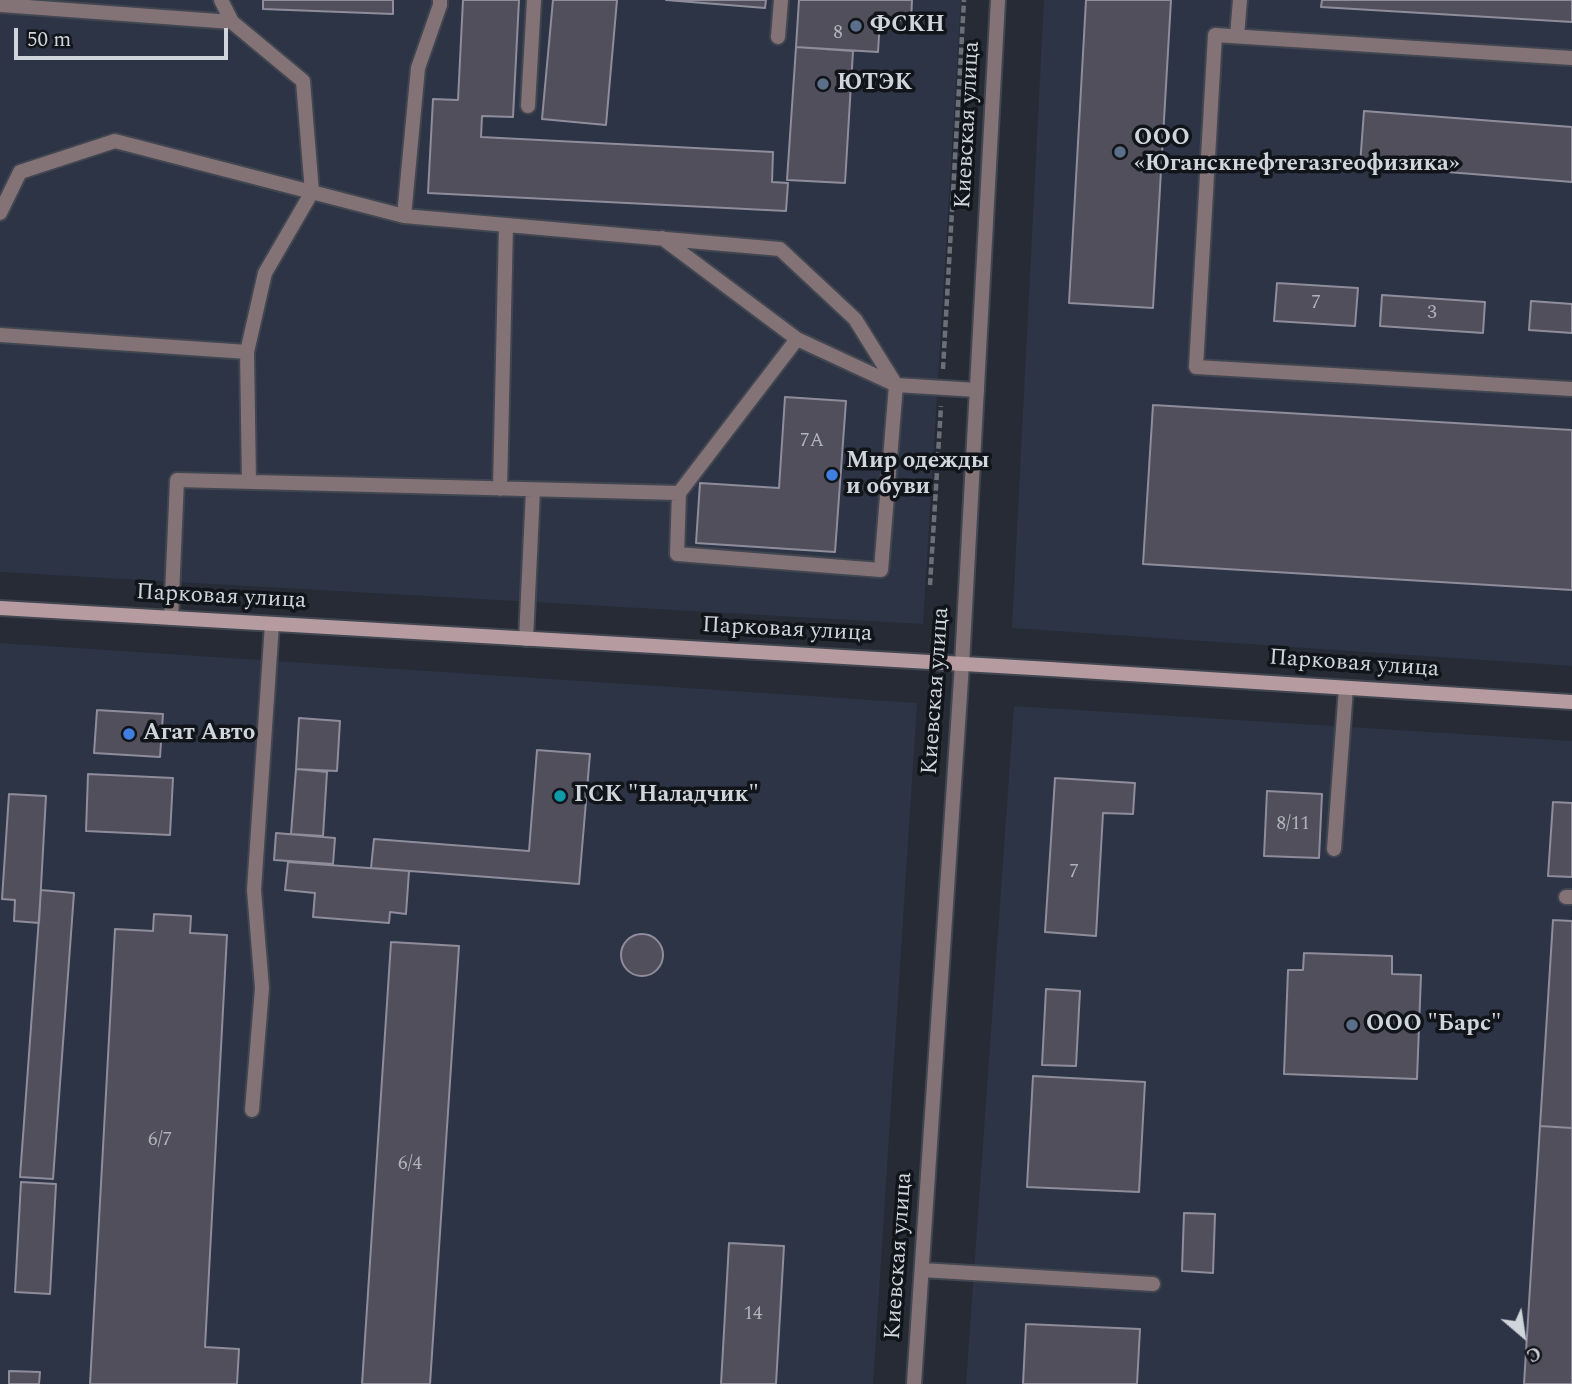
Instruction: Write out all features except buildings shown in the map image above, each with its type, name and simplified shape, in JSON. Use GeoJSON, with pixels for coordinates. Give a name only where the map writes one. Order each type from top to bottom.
{"type":"FeatureCollection","features":[{"type":"Feature","properties":{"kind":"main road","name":"Парковая улица"},"geometry":{"type":"LineString","coordinates":[[0,608],[1572,702]]}},
{"type":"Feature","properties":{"kind":"street"},"geometry":{"type":"LineString","coordinates":[[221,0],[232,22],[303,81],[312,192],[265,273],[247,352],[249,482]]}},
{"type":"Feature","properties":{"kind":"street"},"geometry":{"type":"LineString","coordinates":[[404,216],[418,68],[440,0]]}},
{"type":"Feature","properties":{"kind":"street"},"geometry":{"type":"LineString","coordinates":[[528,106],[534,0]]}},
{"type":"Feature","properties":{"kind":"street"},"geometry":{"type":"LineString","coordinates":[[778,37],[781,0]]}},
{"type":"Feature","properties":{"kind":"street","name":"Киевская улица"},"geometry":{"type":"LineString","coordinates":[[914,1384],[962,664],[999,0]]}},
{"type":"Feature","properties":{"kind":"street"},"geometry":{"type":"LineString","coordinates":[[1237,36],[1240,0]]}},
{"type":"Feature","properties":{"kind":"street"},"geometry":{"type":"LineString","coordinates":[[0,5],[232,22]]}},
{"type":"Feature","properties":{"kind":"street"},"geometry":{"type":"LineString","coordinates":[[1572,58],[1215,35],[1196,367],[1572,389]]}},
{"type":"Feature","properties":{"kind":"street"},"geometry":{"type":"LineString","coordinates":[[0,213],[20,172],[115,141],[404,216],[780,248],[855,319],[896,384],[881,570],[677,554],[680,493],[797,340]]}},
{"type":"Feature","properties":{"kind":"street"},"geometry":{"type":"LineString","coordinates":[[500,489],[506,225]]}},
{"type":"Feature","properties":{"kind":"street"},"geometry":{"type":"LineString","coordinates":[[662,238],[797,340],[896,384],[977,390]]}},
{"type":"Feature","properties":{"kind":"street"},"geometry":{"type":"LineString","coordinates":[[0,335],[247,352]]}},
{"type":"Feature","properties":{"kind":"street"},"geometry":{"type":"LineString","coordinates":[[171,618],[177,480],[680,493]]}},
{"type":"Feature","properties":{"kind":"street"},"geometry":{"type":"LineString","coordinates":[[526,639],[533,489]]}},
{"type":"Feature","properties":{"kind":"street"},"geometry":{"type":"LineString","coordinates":[[253,1110],[262,988],[254,890],[272,624]]}},
{"type":"Feature","properties":{"kind":"street"},"geometry":{"type":"LineString","coordinates":[[1334,849],[1346,688]]}},
{"type":"Feature","properties":{"kind":"street"},"geometry":{"type":"LineString","coordinates":[[922,1270],[1153,1284]]}},
{"type":"Feature","properties":{"kind":"path"},"geometry":{"type":"LineString","coordinates":[[930,585],[964,0]]}},
{"type":"Feature","properties":{"kind":"shaded area"},"geometry":{"type":"Polygon","coordinates":[[[0,0],[961,0],[923,624],[0,572],[0,0]]]}},
{"type":"Feature","properties":{"kind":"shaded area"},"geometry":{"type":"Polygon","coordinates":[[[1044,0],[1572,0],[1572,666],[1012,628],[1044,0]]]}},
{"type":"Feature","properties":{"kind":"shaded area"},"geometry":{"type":"Polygon","coordinates":[[[0,643],[917,703],[873,1384],[0,1384],[0,643]]]}},
{"type":"Feature","properties":{"kind":"shaded area"},"geometry":{"type":"Polygon","coordinates":[[[1014,706],[1572,741],[1572,1384],[966,1384],[1014,706]]]}},
{"type":"Feature","properties":{"kind":"place","name":"ФСКН"},"geometry":{"type":"Point","coordinates":[856,26]}},
{"type":"Feature","properties":{"kind":"place","name":"ЮТЭК"},"geometry":{"type":"Point","coordinates":[823,84]}},
{"type":"Feature","properties":{"kind":"place","name":"ООО «Юганскнефтегазгеофизика»"},"geometry":{"type":"Point","coordinates":[1120,152]}},
{"type":"Feature","properties":{"kind":"place","name":"Мир одежды и обуви"},"geometry":{"type":"Point","coordinates":[832,475]}},
{"type":"Feature","properties":{"kind":"place","name":"Агат Авто"},"geometry":{"type":"Point","coordinates":[129,734]}},
{"type":"Feature","properties":{"kind":"place","name":"ГСК \"Наладчик\""},"geometry":{"type":"Point","coordinates":[560,796]}},
{"type":"Feature","properties":{"kind":"place","name":"ООО \"Барс\""},"geometry":{"type":"Point","coordinates":[1352,1025]}}]}
